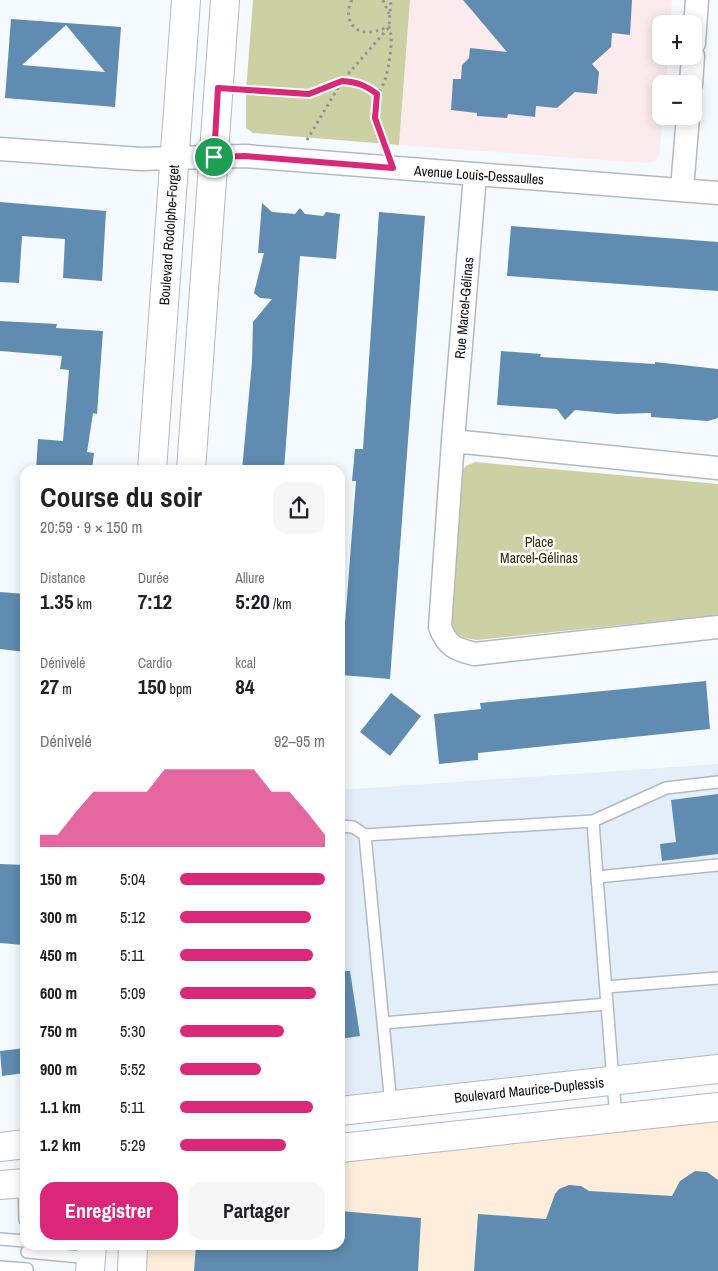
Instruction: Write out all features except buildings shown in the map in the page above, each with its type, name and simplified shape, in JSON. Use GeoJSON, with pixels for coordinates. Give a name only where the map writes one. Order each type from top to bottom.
{"type":"FeatureCollection","features":[{"type":"Feature","properties":{"kind":"street","name":"Boulevard Rodolphe-Forget"},"geometry":{"type":"LineString","coordinates":[[152,465],[186,0]]}},
{"type":"Feature","properties":{"kind":"street"},"geometry":{"type":"LineString","coordinates":[[192,465],[225,0]]}},
{"type":"Feature","properties":{"kind":"street"},"geometry":{"type":"LineString","coordinates":[[696,15],[697,0]]}},
{"type":"Feature","properties":{"kind":"street"},"geometry":{"type":"LineString","coordinates":[[682,190],[687,125]]}},
{"type":"Feature","properties":{"kind":"street","name":"Avenue Louis-Dessaulles"},"geometry":{"type":"LineString","coordinates":[[0,149],[141,159],[245,156],[718,192]]}},
{"type":"Feature","properties":{"kind":"street","name":"Rue Marcel-Gélinas"},"geometry":{"type":"LineString","coordinates":[[453,441],[475,175]]}},
{"type":"Feature","properties":{"kind":"street"},"geometry":{"type":"LineString","coordinates":[[718,468],[453,441],[440,627],[445,640],[458,650],[474,654],[718,627]]}},
{"type":"Feature","properties":{"kind":"street","name":"Boulevard Maurice-Duplessis"},"geometry":{"type":"LineString","coordinates":[[345,1111],[718,1069]]}},
{"type":"Feature","properties":{"kind":"street"},"geometry":{"type":"LineString","coordinates":[[345,1147],[718,1107]]}},
{"type":"Feature","properties":{"kind":"street"},"geometry":{"type":"LineString","coordinates":[[0,1147],[20,1145]]}},
{"type":"Feature","properties":{"kind":"street"},"geometry":{"type":"LineString","coordinates":[[132,1271],[134,1250]]}},
{"type":"Feature","properties":{"kind":"lane"},"geometry":{"type":"LineString","coordinates":[[345,826],[353,827],[365,835],[593,821],[666,788],[718,782]]}},
{"type":"Feature","properties":{"kind":"lane"},"geometry":{"type":"LineString","coordinates":[[593,821],[616,1119]]}},
{"type":"Feature","properties":{"kind":"lane"},"geometry":{"type":"LineString","coordinates":[[365,835],[391,1106]]}},
{"type":"Feature","properties":{"kind":"lane"},"geometry":{"type":"LineString","coordinates":[[597,876],[718,865]]}},
{"type":"Feature","properties":{"kind":"lane"},"geometry":{"type":"LineString","coordinates":[[606,988],[718,978]]}},
{"type":"Feature","properties":{"kind":"lane"},"geometry":{"type":"LineString","coordinates":[[383,1023],[607,1004]]}},
{"type":"Feature","properties":{"kind":"lane"},"geometry":{"type":"LineString","coordinates":[[16,1184],[20,1200]]}},
{"type":"Feature","properties":{"kind":"lane"},"geometry":{"type":"LineString","coordinates":[[0,1239],[20,1244]]}},
{"type":"Feature","properties":{"kind":"lane"},"geometry":{"type":"LineString","coordinates":[[0,1267],[27,1270],[26,1250]]}},
{"type":"Feature","properties":{"kind":"lane"},"geometry":{"type":"LineString","coordinates":[[48,1250],[91,1258]]}},
{"type":"Feature","properties":{"kind":"path"},"geometry":{"type":"LineString","coordinates":[[352,0],[348,12],[351,24],[356,28],[368,32],[389,27]]}},
{"type":"Feature","properties":{"kind":"path"},"geometry":{"type":"LineString","coordinates":[[383,0],[390,16]]}},
{"type":"Feature","properties":{"kind":"path"},"geometry":{"type":"LineString","coordinates":[[391,0],[389,27],[392,34],[386,78],[377,94],[375,118],[393,168]]}},
{"type":"Feature","properties":{"kind":"path"},"geometry":{"type":"LineString","coordinates":[[298,160],[309,134],[342,81],[389,27]]}},
{"type":"Feature","properties":{"kind":"path"},"geometry":{"type":"LineString","coordinates":[[218,88],[309,94],[342,81],[355,82],[366,86],[377,94]]}},
{"type":"Feature","properties":{"kind":"shaded area"},"geometry":{"type":"Polygon","coordinates":[[[410,0],[672,0],[671,15],[652,15],[652,65],[667,65],[667,75],[652,75],[652,125],[662,125],[659,157],[656,161],[645,163],[399,145],[410,0]]]}},
{"type":"Feature","properties":{"kind":"shaded area"},"geometry":{"type":"Polygon","coordinates":[[[718,764],[718,1068],[345,1107],[345,790],[718,764]]]}},
{"type":"Feature","properties":{"kind":"shaded area"},"geometry":{"type":"Polygon","coordinates":[[[718,1107],[718,1271],[132,1271],[133,1250],[345,1250],[345,1147],[718,1107]]]}},
{"type":"Feature","properties":{"kind":"green space"},"geometry":{"type":"Polygon","coordinates":[[[253,0],[410,0],[399,145],[253,133],[246,128],[246,91],[253,0]]]}},
{"type":"Feature","properties":{"kind":"green space","name":"Place Marcel-Gélinas"},"geometry":{"type":"Polygon","coordinates":[[[475,462],[718,484],[718,615],[477,640],[461,636],[455,631],[452,623],[459,474],[466,466],[475,462]]]}},
{"type":"Feature","properties":{"kind":"route"},"geometry":{"type":"LineString","coordinates":[[342,81],[355,82],[366,86],[377,94],[375,118],[393,168],[245,156],[214,157],[218,88],[309,94],[342,81]]}}]}
